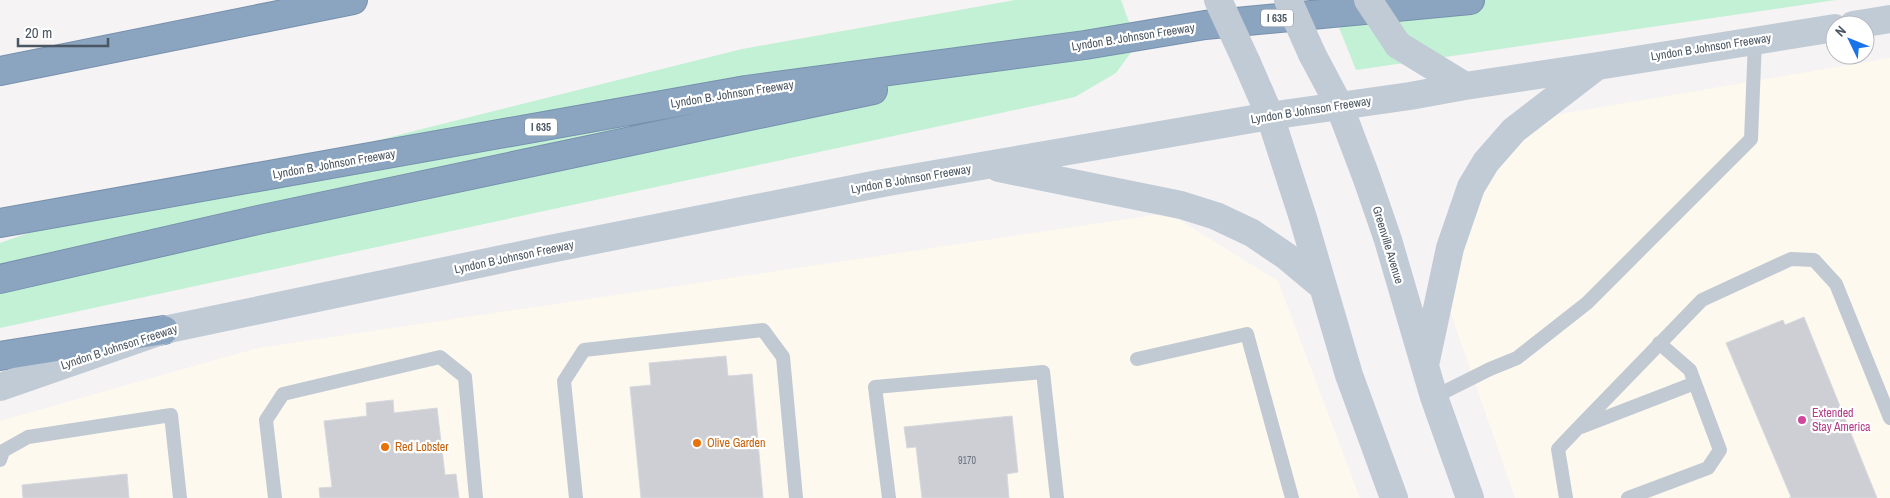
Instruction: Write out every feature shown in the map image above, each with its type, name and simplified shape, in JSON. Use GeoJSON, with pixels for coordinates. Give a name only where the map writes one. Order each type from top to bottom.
{"type":"FeatureCollection","features":[{"type":"Feature","properties":{"kind":"highway"},"geometry":{"type":"LineString","coordinates":[[0,70],[353,0]]}},
{"type":"Feature","properties":{"kind":"highway","name":"Lyndon B. Johnson Freeway"},"geometry":{"type":"LineString","coordinates":[[0,224],[746,90],[1085,45],[1205,25],[1470,0]]}},
{"type":"Feature","properties":{"kind":"highway"},"geometry":{"type":"LineString","coordinates":[[0,279],[268,218],[1085,45]]}},
{"type":"Feature","properties":{"kind":"highway"},"geometry":{"type":"LineString","coordinates":[[0,356],[164,330]]}},
{"type":"Feature","properties":{"kind":"main road"},"geometry":{"type":"LineString","coordinates":[[1218,0],[1270,116],[1303,218],[1349,375],[1394,498]]}},
{"type":"Feature","properties":{"kind":"main road","name":"Greenville Avenue"},"geometry":{"type":"LineString","coordinates":[[1288,0],[1312,54],[1338,105],[1388,240],[1424,366],[1470,498]]}},
{"type":"Feature","properties":{"kind":"main road"},"geometry":{"type":"LineString","coordinates":[[1368,0],[1398,45],[1464,86]]}},
{"type":"Feature","properties":{"kind":"main road"},"geometry":{"type":"LineString","coordinates":[[1875,21],[1890,19]]}},
{"type":"Feature","properties":{"kind":"main road","name":"Lyndon B Johnson Freeway"},"geometry":{"type":"LineString","coordinates":[[0,386],[164,330],[555,248],[883,183],[1270,116],[1410,96],[1825,30]]}},
{"type":"Feature","properties":{"kind":"main road"},"geometry":{"type":"LineString","coordinates":[[1424,366],[1450,248],[1471,187],[1486,162],[1514,130],[1598,66]]}},
{"type":"Feature","properties":{"kind":"main road"},"geometry":{"type":"LineString","coordinates":[[985,165],[1181,204],[1216,216],[1252,233],[1286,256],[1322,286]]}},
{"type":"Feature","properties":{"kind":"lane"},"geometry":{"type":"LineString","coordinates":[[1434,397],[1490,369],[1517,358],[1587,303],[1751,139],[1755,40]]}},
{"type":"Feature","properties":{"kind":"lane"},"geometry":{"type":"LineString","coordinates":[[1566,498],[1558,450],[1578,428],[1702,300],[1791,259],[1814,260],[1836,284],[1890,418]]}},
{"type":"Feature","properties":{"kind":"lane"},"geometry":{"type":"LineString","coordinates":[[576,498],[564,381],[584,350],[763,330],[783,357],[796,498]]}},
{"type":"Feature","properties":{"kind":"lane"},"geometry":{"type":"LineString","coordinates":[[1137,359],[1247,334],[1292,498]]}},
{"type":"Feature","properties":{"kind":"lane"},"geometry":{"type":"LineString","coordinates":[[1628,498],[1708,468],[1720,450],[1690,370],[1659,343]]}},
{"type":"Feature","properties":{"kind":"lane"},"geometry":{"type":"LineString","coordinates":[[275,498],[266,420],[283,394],[440,357],[465,377],[476,498]]}},
{"type":"Feature","properties":{"kind":"lane"},"geometry":{"type":"LineString","coordinates":[[889,498],[875,387],[1043,372],[1058,498]]}},
{"type":"Feature","properties":{"kind":"lane"},"geometry":{"type":"LineString","coordinates":[[1578,428],[1695,383]]}},
{"type":"Feature","properties":{"kind":"lane"},"geometry":{"type":"LineString","coordinates":[[1,454],[28,437],[171,416],[180,498]]}},
{"type":"Feature","properties":{"kind":"shaded area"},"geometry":{"type":"Polygon","coordinates":[[[1890,58],[1890,498],[1515,498],[1433,262],[1502,124],[1849,65],[1875,65],[1875,61],[1890,58]]]}},
{"type":"Feature","properties":{"kind":"shaded area"},"geometry":{"type":"Polygon","coordinates":[[[1168,213],[1278,281],[1360,498],[0,498],[0,421],[258,348],[1168,213]]]}},
{"type":"Feature","properties":{"kind":"green space"},"geometry":{"type":"Polygon","coordinates":[[[1015,0],[1121,0],[1137,44],[1116,73],[1075,97],[0,328],[0,243],[53,224],[742,49],[1015,0]]]}},
{"type":"Feature","properties":{"kind":"green space"},"geometry":{"type":"Polygon","coordinates":[[[1328,0],[1836,0],[1356,70],[1328,0]]]}},
{"type":"Feature","properties":{"kind":"building","name":"Extended Stay America"},"geometry":{"type":"Polygon","coordinates":[[[1804,317],[1877,498],[1789,498],[1791,497],[1726,343],[1783,320],[1785,325],[1804,317]]]}},
{"type":"Feature","properties":{"kind":"building","name":"Olive Garden"},"geometry":{"type":"Polygon","coordinates":[[[726,356],[728,376],[752,374],[763,498],[641,498],[630,387],[651,385],[649,363],[726,356]]]}},
{"type":"Feature","properties":{"kind":"building","name":"Red Lobster"},"geometry":{"type":"Polygon","coordinates":[[[393,400],[394,413],[437,408],[445,475],[456,474],[459,498],[320,498],[319,488],[332,487],[324,421],[367,416],[366,403],[393,400]]]}},
{"type":"Feature","properties":{"kind":"building"},"geometry":{"type":"Polygon","coordinates":[[[1012,416],[1018,472],[1007,474],[1009,498],[922,498],[916,447],[907,448],[904,427],[1012,416]]]}},
{"type":"Feature","properties":{"kind":"building"},"geometry":{"type":"Polygon","coordinates":[[[127,474],[129,498],[23,498],[22,485],[127,474]]]}},
{"type":"Feature","properties":{"kind":"place","name":"Extended Stay America"},"geometry":{"type":"Point","coordinates":[1802,420]}},
{"type":"Feature","properties":{"kind":"place","name":"Olive Garden"},"geometry":{"type":"Point","coordinates":[697,443]}},
{"type":"Feature","properties":{"kind":"place","name":"Red Lobster"},"geometry":{"type":"Point","coordinates":[385,447]}}]}
